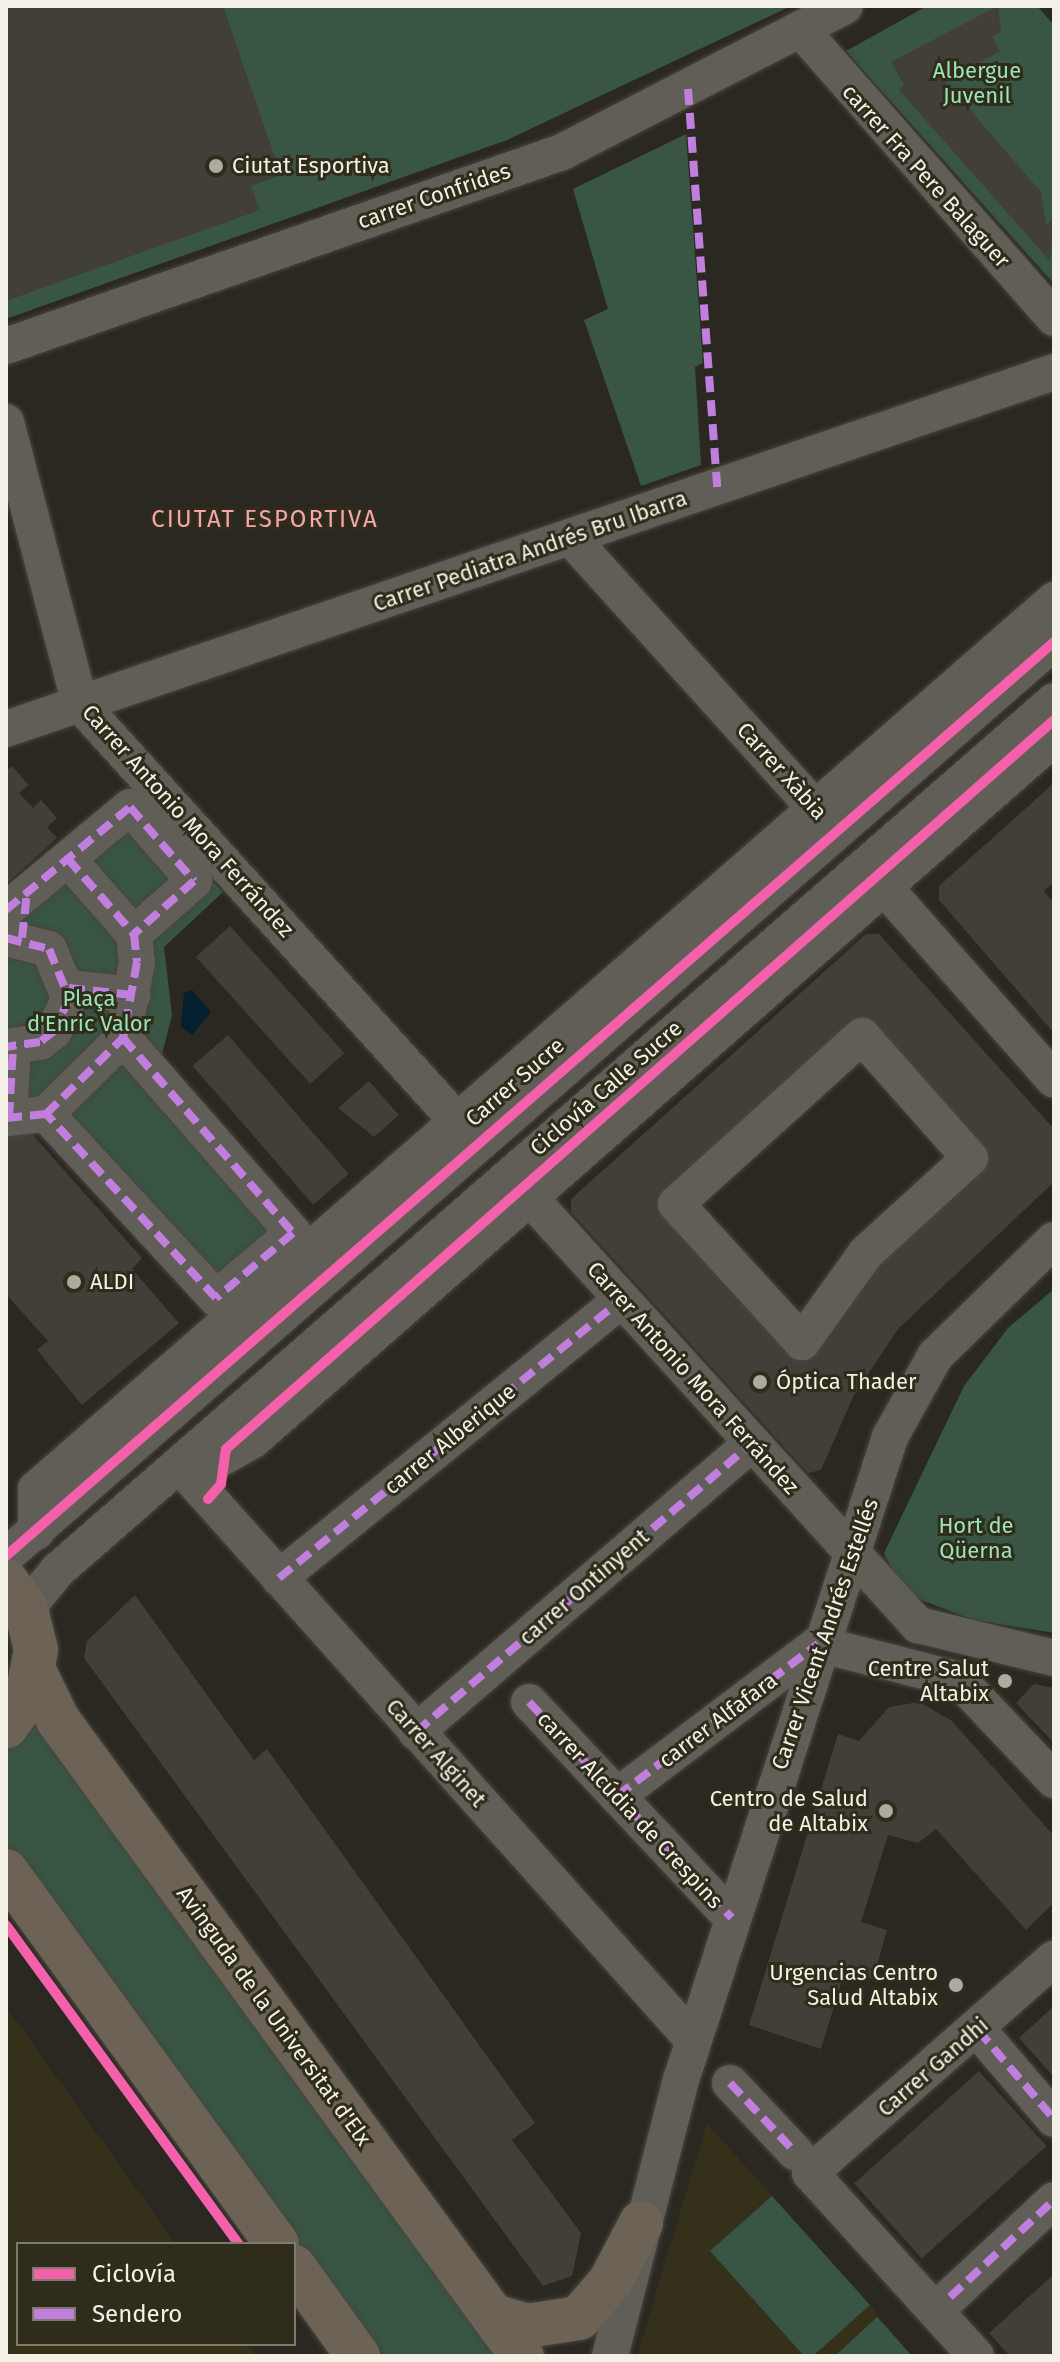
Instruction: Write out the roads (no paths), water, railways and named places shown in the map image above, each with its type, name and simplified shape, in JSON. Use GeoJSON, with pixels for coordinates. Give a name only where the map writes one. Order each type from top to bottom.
{"type":"FeatureCollection","features":[{"type":"Feature","properties":{"kind":"highway","name":"Avinguda de la Universitat d'Elx"},"geometry":{"type":"LineString","coordinates":[[16,1595],[34,1671],[58,1720],[522,2356]]}},
{"type":"Feature","properties":{"kind":"highway"},"geometry":{"type":"LineString","coordinates":[[6,1727],[34,1671]]}},
{"type":"Feature","properties":{"kind":"highway"},"geometry":{"type":"LineString","coordinates":[[6,1871],[276,2242]]}},
{"type":"Feature","properties":{"kind":"highway"},"geometry":{"type":"LineString","coordinates":[[493,2316],[527,2326],[579,2318],[610,2282],[641,2223]]}},
{"type":"Feature","properties":{"kind":"highway"},"geometry":{"type":"LineString","coordinates":[[296,2270],[358,2356]]}},
{"type":"Feature","properties":{"kind":"street","name":"carrer Confrides"},"geometry":{"type":"LineString","coordinates":[[6,346],[562,152],[802,31],[845,6]]}},
{"type":"Feature","properties":{"kind":"street","name":"carrer Fra Pere Balaguer"},"geometry":{"type":"LineString","coordinates":[[802,31],[1054,318]]}},
{"type":"Feature","properties":{"kind":"street","name":"Carrer Pediatra Andrés Bru Ibarra"},"geometry":{"type":"LineString","coordinates":[[6,729],[1054,372]]}},
{"type":"Feature","properties":{"kind":"street","name":"Carrer Antonio Mora Ferrández"},"geometry":{"type":"LineString","coordinates":[[6,422],[80,704],[457,1121]]}},
{"type":"Feature","properties":{"kind":"street","name":"Carrer Xàbia"},"geometry":{"type":"LineString","coordinates":[[570,537],[826,820],[1054,1080]]}},
{"type":"Feature","properties":{"kind":"street","name":"Carrer Sucre"},"geometry":{"type":"LineString","coordinates":[[6,1556],[826,820],[1054,600]]}},
{"type":"Feature","properties":{"kind":"street","name":"Carrer Sucre"},"geometry":{"type":"LineString","coordinates":[[36,1532],[36,1489],[457,1121],[826,820],[1054,642]]}},
{"type":"Feature","properties":{"kind":"street"},"geometry":{"type":"LineString","coordinates":[[185,1461],[209,1465],[233,1457],[531,1199],[1054,701]]}},
{"type":"Feature","properties":{"kind":"street"},"geometry":{"type":"LineString","coordinates":[[16,1595],[58,1570],[874,875],[1054,738]]}},
{"type":"Feature","properties":{"kind":"street"},"geometry":{"type":"LineString","coordinates":[[68,859],[134,934],[133,995],[123,1038],[46,1114],[7,1118],[9,1047],[54,1031],[69,988],[49,949],[15,920],[68,859],[130,807],[194,881],[134,934]]}},
{"type":"Feature","properties":{"kind":"street"},"geometry":{"type":"LineString","coordinates":[[69,988],[133,995]]}},
{"type":"Feature","properties":{"kind":"street"},"geometry":{"type":"LineString","coordinates":[[862,1036],[970,1158],[866,1253],[802,1342],[676,1204],[862,1036]]}},
{"type":"Feature","properties":{"kind":"street"},"geometry":{"type":"LineString","coordinates":[[46,1114],[216,1298],[293,1233],[123,1038]]}},
{"type":"Feature","properties":{"kind":"street","name":"Carrer Antonio Mora Ferrández"},"geometry":{"type":"LineString","coordinates":[[531,1199],[918,1625],[1054,1658]]}},
{"type":"Feature","properties":{"kind":"street","name":"Carrer Vicent Andrés Estellés"},"geometry":{"type":"LineString","coordinates":[[610,2356],[641,2223],[693,2040],[818,1644],[854,1558],[890,1437],[935,1356],[1054,1240]]}},
{"type":"Feature","properties":{"kind":"street","name":"carrer Alberique"},"geometry":{"type":"LineString","coordinates":[[279,1578],[622,1299]]}},
{"type":"Feature","properties":{"kind":"street","name":"carrer Ontinyent"},"geometry":{"type":"LineString","coordinates":[[416,1732],[752,1443]]}},
{"type":"Feature","properties":{"kind":"street","name":"Carrer Alginet"},"geometry":{"type":"LineString","coordinates":[[185,1461],[279,1578],[693,2040]]}},
{"type":"Feature","properties":{"kind":"street"},"geometry":{"type":"LineString","coordinates":[[818,1644],[959,1680],[1054,1780]]}},
{"type":"Feature","properties":{"kind":"street","name":"carrer Alfafara"},"geometry":{"type":"LineString","coordinates":[[617,1796],[818,1644]]}},
{"type":"Feature","properties":{"kind":"street","name":"carrer Alcúdia de Crespins"},"geometry":{"type":"LineString","coordinates":[[529,1702],[732,1918]]}},
{"type":"Feature","properties":{"kind":"street","name":"Carrer Gandhi"},"geometry":{"type":"LineString","coordinates":[[802,2163],[978,2030],[1054,1959]]}},
{"type":"Feature","properties":{"kind":"street"},"geometry":{"type":"LineString","coordinates":[[978,2030],[1054,2119]]}},
{"type":"Feature","properties":{"kind":"street"},"geometry":{"type":"LineString","coordinates":[[730,2083],[976,2356]]}},
{"type":"Feature","properties":{"kind":"street"},"geometry":{"type":"LineString","coordinates":[[950,2297],[1054,2200]]}},
{"type":"Feature","properties":{"kind":"water"},"geometry":{"type":"Polygon","coordinates":[[[192,990],[211,1012],[192,1035],[181,1027],[184,993],[192,990]]]}},
{"type":"Feature","properties":{"kind":"place","name":"Ciutat Esportiva"},"geometry":{"type":"Point","coordinates":[216,166]}},
{"type":"Feature","properties":{"kind":"place","name":"ALDI"},"geometry":{"type":"Point","coordinates":[74,1282]}},
{"type":"Feature","properties":{"kind":"place","name":"Óptica Thader"},"geometry":{"type":"Point","coordinates":[760,1382]}},
{"type":"Feature","properties":{"kind":"place","name":"Centre Salut Altabix"},"geometry":{"type":"Point","coordinates":[1005,1681]}},
{"type":"Feature","properties":{"kind":"place","name":"Centro de Salud de Altabix"},"geometry":{"type":"Point","coordinates":[886,1811]}},
{"type":"Feature","properties":{"kind":"place","name":"Urgencias Centro Salud Altabix"},"geometry":{"type":"Point","coordinates":[956,1985]}},
{"type":"Feature","properties":{"kind":"district","name":"CIUTAT ESPORTIVA"},"geometry":{"type":"Point","coordinates":[265,520]}},
{"type":"Feature","properties":{"kind":"park label","name":"Albergue Juvenil"},"geometry":{"type":"Point","coordinates":[977,82]}},
{"type":"Feature","properties":{"kind":"park label","name":"Plaça d'Enric Valor"},"geometry":{"type":"Point","coordinates":[89,1010]}},
{"type":"Feature","properties":{"kind":"park label","name":"Hort de Qüerna"},"geometry":{"type":"Point","coordinates":[976,1538]}}]}
